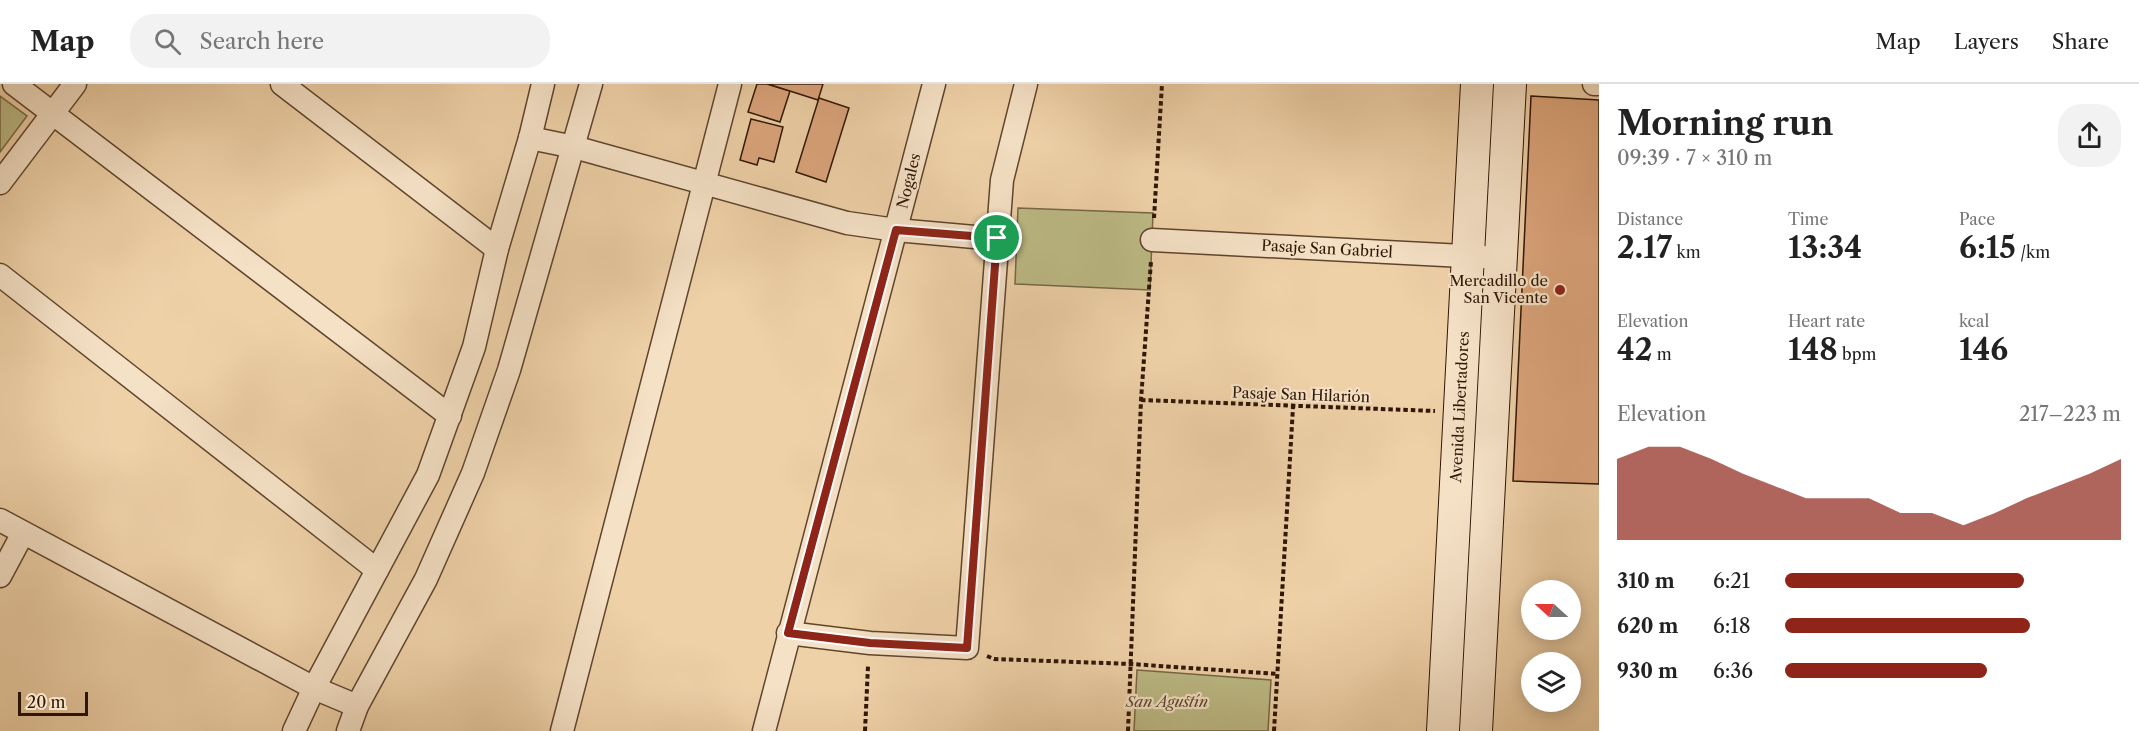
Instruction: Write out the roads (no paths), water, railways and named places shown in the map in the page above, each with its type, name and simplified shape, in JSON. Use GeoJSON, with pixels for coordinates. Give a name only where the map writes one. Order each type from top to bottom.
{"type":"FeatureCollection","features":[{"type":"Feature","properties":{"kind":"street"},"geometry":{"type":"LineString","coordinates":[[14,84],[450,416]]}},
{"type":"Feature","properties":{"kind":"street"},"geometry":{"type":"LineString","coordinates":[[0,183],[75,84]]}},
{"type":"Feature","properties":{"kind":"street"},"geometry":{"type":"LineString","coordinates":[[282,84],[497,249]]}},
{"type":"Feature","properties":{"kind":"street"},"geometry":{"type":"LineString","coordinates":[[294,731],[314,688],[428,475],[474,347],[497,249],[530,138],[543,84]]}},
{"type":"Feature","properties":{"kind":"street"},"geometry":{"type":"LineString","coordinates":[[348,731],[357,706],[426,579],[473,473],[509,370],[591,84]]}},
{"type":"Feature","properties":{"kind":"street"},"geometry":{"type":"LineString","coordinates":[[562,731],[730,84]]}},
{"type":"Feature","properties":{"kind":"street","name":"Nogales"},"geometry":{"type":"LineString","coordinates":[[764,731],[934,84]]}},
{"type":"Feature","properties":{"kind":"street"},"geometry":{"type":"LineString","coordinates":[[788,633],[870,643],[967,648],[1002,180],[1026,84]]}},
{"type":"Feature","properties":{"kind":"street","name":"Avenida Libertadores"},"geometry":{"type":"LineString","coordinates":[[1443,731],[1477,84]]}},
{"type":"Feature","properties":{"kind":"street"},"geometry":{"type":"LineString","coordinates":[[1476,731],[1510,84]]}},
{"type":"Feature","properties":{"kind":"street"},"geometry":{"type":"LineString","coordinates":[[1594,84],[1599,84]]}},
{"type":"Feature","properties":{"kind":"street"},"geometry":{"type":"LineString","coordinates":[[530,138],[574,147],[847,223],[896,230],[997,238]]}},
{"type":"Feature","properties":{"kind":"street","name":"Pasaje San Gabriel"},"geometry":{"type":"LineString","coordinates":[[1152,240],[1502,258]]}},
{"type":"Feature","properties":{"kind":"street"},"geometry":{"type":"LineString","coordinates":[[0,275],[377,570]]}},
{"type":"Feature","properties":{"kind":"street"},"geometry":{"type":"LineString","coordinates":[[0,520],[314,688],[357,706]]}},
{"type":"Feature","properties":{"kind":"street"},"geometry":{"type":"LineString","coordinates":[[0,576],[23,533]]}},
{"type":"Feature","properties":{"kind":"place","name":"Mercadillo de San Vicente"},"geometry":{"type":"Point","coordinates":[1560,290]}},
{"type":"Feature","properties":{"kind":"park label","name":"San Agustín"},"geometry":{"type":"Point","coordinates":[1167,702]}}]}
